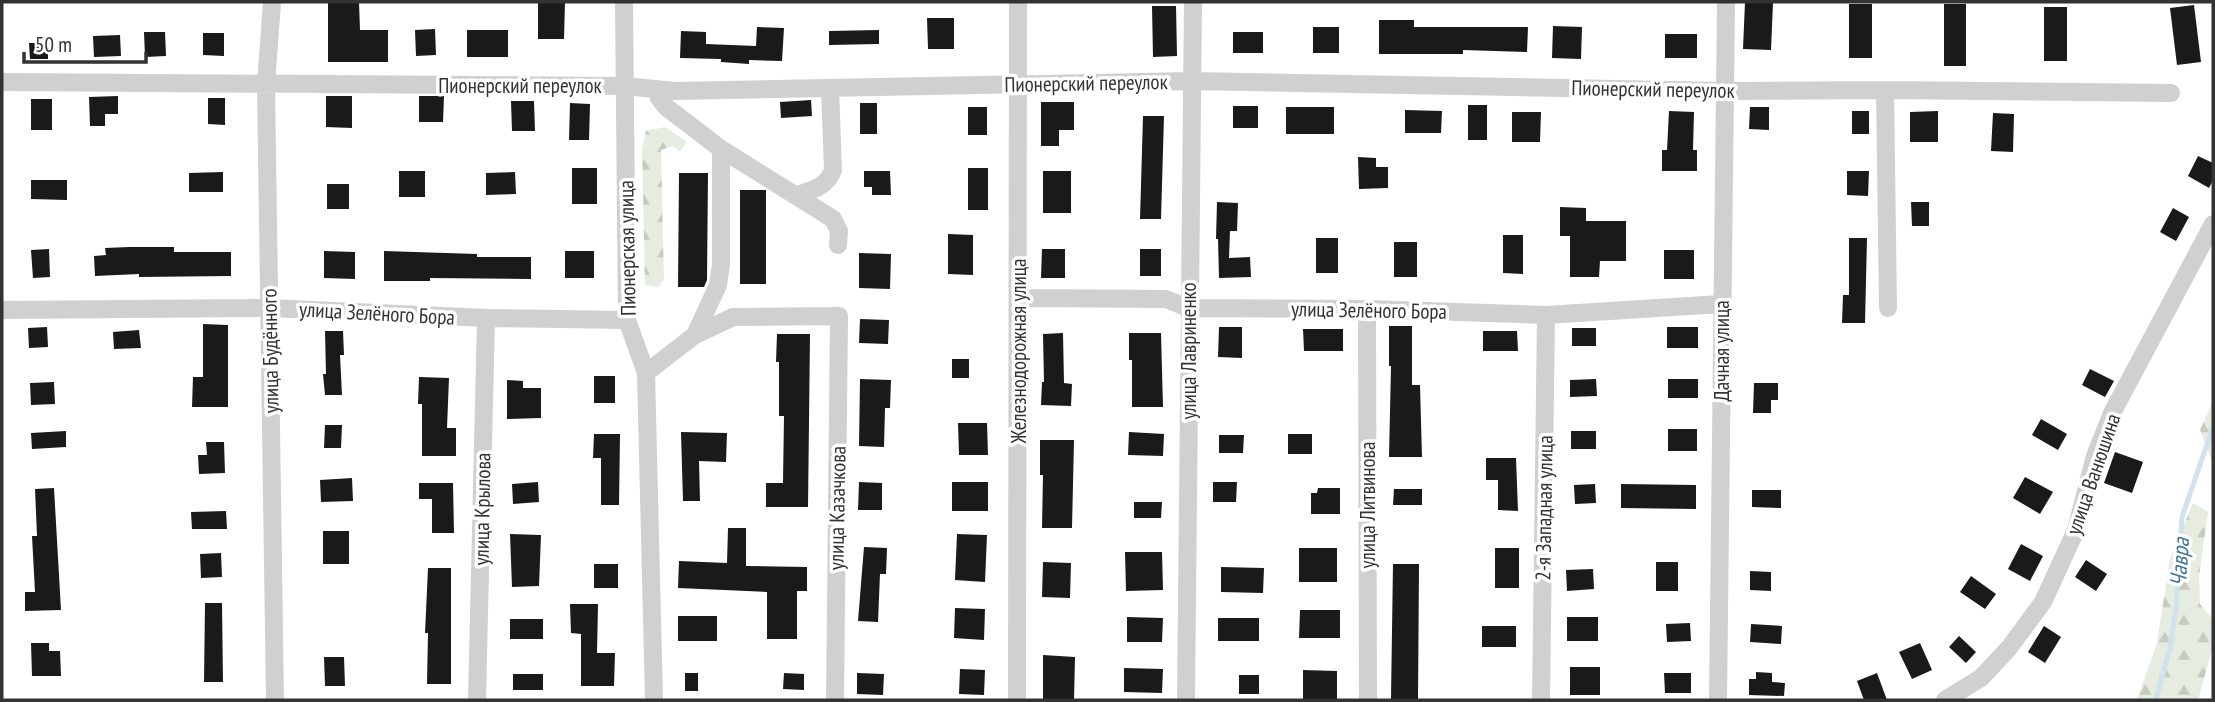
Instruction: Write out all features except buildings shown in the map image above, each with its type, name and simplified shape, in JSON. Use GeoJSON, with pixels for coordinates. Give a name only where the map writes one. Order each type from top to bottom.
{"type":"FeatureCollection","features":[{"type":"Feature","properties":{"kind":"street","name":"улица Будённого"},"geometry":{"type":"LineString","coordinates":[[272,2],[266,85],[275,700]]}},
{"type":"Feature","properties":{"kind":"street","name":"Пионерская улица"},"geometry":{"type":"LineString","coordinates":[[624,2],[627,320],[646,373],[654,700]]}},
{"type":"Feature","properties":{"kind":"street","name":"Железнодорожная улица"},"geometry":{"type":"LineString","coordinates":[[1017,700],[1018,2]]}},
{"type":"Feature","properties":{"kind":"street","name":"улица Лавриненко"},"geometry":{"type":"LineString","coordinates":[[1186,700],[1193,2]]}},
{"type":"Feature","properties":{"kind":"street","name":"Дачная улица"},"geometry":{"type":"LineString","coordinates":[[1718,700],[1726,2]]}},
{"type":"Feature","properties":{"kind":"street","name":"Пионерский переулок"},"geometry":{"type":"LineString","coordinates":[[2,82],[624,86],[676,91],[1192,81],[1723,91],[2171,93]]}},
{"type":"Feature","properties":{"kind":"street"},"geometry":{"type":"LineString","coordinates":[[797,195],[821,186],[830,179],[833,170],[830,88]]}},
{"type":"Feature","properties":{"kind":"street"},"geometry":{"type":"LineString","coordinates":[[657,89],[659,98],[666,107],[721,149],[833,219],[839,231],[838,245]]}},
{"type":"Feature","properties":{"kind":"street"},"geometry":{"type":"LineString","coordinates":[[1885,90],[1888,308]]}},
{"type":"Feature","properties":{"kind":"street"},"geometry":{"type":"LineString","coordinates":[[646,373],[695,335],[718,285],[721,265],[721,149]]}},
{"type":"Feature","properties":{"kind":"street","name":"улица Ванюшина"},"geometry":{"type":"LineString","coordinates":[[1945,700],[1981,678],[2009,648],[2043,602],[2076,530],[2095,456],[2112,413],[2213,224]]}},
{"type":"Feature","properties":{"kind":"street","name":"улица Зелёного Бора"},"geometry":{"type":"LineString","coordinates":[[1018,298],[1166,299],[1188,308],[1367,309],[1546,315],[1721,304]]}},
{"type":"Feature","properties":{"kind":"street","name":"улица Зелёного Бора"},"geometry":{"type":"LineString","coordinates":[[2,310],[269,308],[486,318],[627,320]]}},
{"type":"Feature","properties":{"kind":"street","name":"улица Литвинова"},"geometry":{"type":"LineString","coordinates":[[1367,309],[1368,700]]}},
{"type":"Feature","properties":{"kind":"street","name":"2-я Западная улица"},"geometry":{"type":"LineString","coordinates":[[1541,700],[1546,315]]}},
{"type":"Feature","properties":{"kind":"street","name":"улица Казачкова"},"geometry":{"type":"LineString","coordinates":[[695,335],[733,317],[839,316],[835,700]]}},
{"type":"Feature","properties":{"kind":"street","name":"улица Крылова"},"geometry":{"type":"LineString","coordinates":[[477,700],[486,318]]}},
{"type":"Feature","properties":{"kind":"green space"},"geometry":{"type":"Polygon","coordinates":[[[665,127],[687,142],[680,151],[672,146],[661,150],[664,279],[658,287],[645,285],[642,149],[646,131],[665,127]]]}},
{"type":"Feature","properties":{"kind":"green space"},"geometry":{"type":"Polygon","coordinates":[[[2213,401],[2213,464],[2200,430],[2213,401]]]}},
{"type":"Feature","properties":{"kind":"green space"},"geometry":{"type":"Polygon","coordinates":[[[2193,503],[2208,512],[2199,576],[2200,604],[2213,620],[2213,646],[2198,700],[2137,700],[2157,643],[2170,558],[2193,503]]]}},
{"type":"Feature","properties":{"kind":"waterway","name":"Чавра"},"geometry":{"type":"LineString","coordinates":[[2156,700],[2170,648],[2176,607],[2182,517],[2213,427]]}}]}
